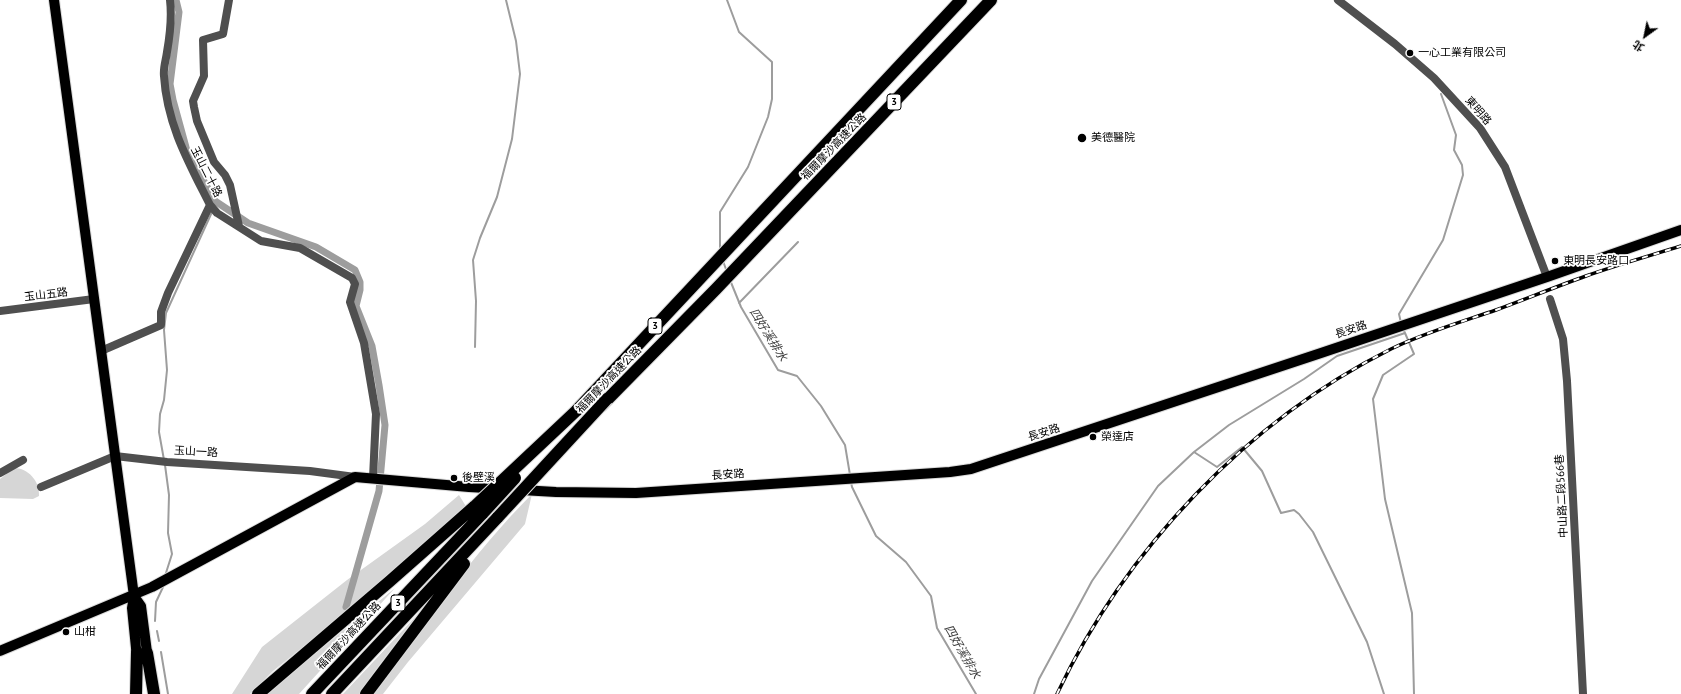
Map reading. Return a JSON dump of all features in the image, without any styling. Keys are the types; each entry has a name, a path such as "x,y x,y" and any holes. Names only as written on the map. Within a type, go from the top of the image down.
{"highway":[{"name":"福爾摩沙高速公路","path":"312,694 479,509 576,411 961,0"},
{"name":"福爾摩沙高速公路","path":"332,694 501,517 607,399 716,289 991,0"},
{"path":"366,694 462,566 501,517 533,486 607,399"},
{"path":"258,694 390,581 479,509"},
{"path":"136,694 142,653"},
{"path":"142,653 153,694"}],"main road":[{"path":"54,0 134,596 132,608 134,633"},
{"name":"長安路","path":"355,477 385,478 468,487 556,492 636,493 950,472 971,469 1547,277 1681,230"},
{"path":"0,651 72,620 134,596 355,477"},
{"path":"141,694 146,595 161,582"},
{"path":"134,596 141,606 145,628"},
{"path":"112,604 122,606 126,609 142,653"}],"street":[{"name":"玉山二十路","path":"170,0 171,12 169,39 164,75 168,104 181,149 212,207 261,241 300,248 352,278 355,284 350,302 364,343 376,414 373,478"},
{"path":"229,0 223,34 203,40 204,76 193,102 197,121 214,162 225,175 230,185 239,226"},
{"name":"東明路","path":"1338,0 1395,44 1434,78 1480,128 1506,167 1547,277"},
{"path":"101,351 161,325 161,312 168,293 212,207"},
{"name":"玉山五路","path":"0,312 94,299"},
{"name":"中山路二段566巷","path":"1550,299 1563,339 1567,381 1583,694"},
{"name":"玉山一路","path":"41,487 115,456 164,461 310,471 355,477"},
{"path":"0,473 23,460"}],"shaded area":[{"path":"14,468 24,470 32,476 39,490 39,496 33,499 0,498 0,479"},
{"path":"532,494 525,524 408,662 383,694 374,694 449,591 499,529"},
{"path":"459,495 467,508 384,582 273,671 250,694 232,694 262,647 347,580 425,524"},
{"path":"395,588 299,694 268,694 301,665"},
{"path":"418,614 359,694 343,694"}],"waterway":[{"path":"176,0 179,12 170,84 173,100 187,151 215,201 248,223 316,247 355,270 360,282 360,290 356,306 372,346 385,425 379,491 346,607"},
{"path":"475,347 476,301 473,260 480,238 497,197 512,139 520,74 516,41 506,0"},
{"name":"四好溪排水","path":"720,251 720,212 748,167 768,117 772,99 772,62 739,32 727,0"},
{"path":"1401,323 1399,314 1443,240 1463,175 1462,165 1454,150 1456,135 1441,94"},
{"path":"164,460 159,432 160,414 164,400 167,370 164,330 166,313 212,212"},
{"path":"739,303 798,242"},
{"name":"四好溪排水","path":"723,261 727,272"},
{"name":"四好溪排水","path":"730,280 741,307 778,370 797,376 821,406 845,445 850,475"},
{"path":"1034,694 1039,679 1092,581 1158,486 1194,452 1229,425 1304,379 1337,356 1405,333 1403,329"},
{"path":"1405,333 1414,354 1383,375 1373,399 1385,499 1412,613 1414,694"},
{"path":"1194,452 1217,467 1242,447 1262,471 1281,513 1294,510 1299,514 1313,532 1367,642 1384,694"},
{"path":"165,465 169,495 168,533 172,554 165,576"},
{"name":"四好溪排水","path":"851,482 876,536 906,562 931,596 937,628 976,694"},
{"path":"155,621 156,602 164,585"},
{"path":"157,631 159,641"},
{"path":"161,652 168,694"}],"railway":[{"path":"1057,694 1085,641 1118,589 1155,541 1196,494 1240,452 1288,413 1338,379 1404,343 1586,276 1681,246"}],"place":[{"name":"一心工業有限公司","path":"1410,53"},
{"name":"美德醫院","path":"1082,138"},
{"name":"東明長安路口","path":"1555,261"},
{"name":"榮達店","path":"1093,437"},
{"name":"後壁溪","path":"454,478"},
{"name":"山柑","path":"66,632"}]}
